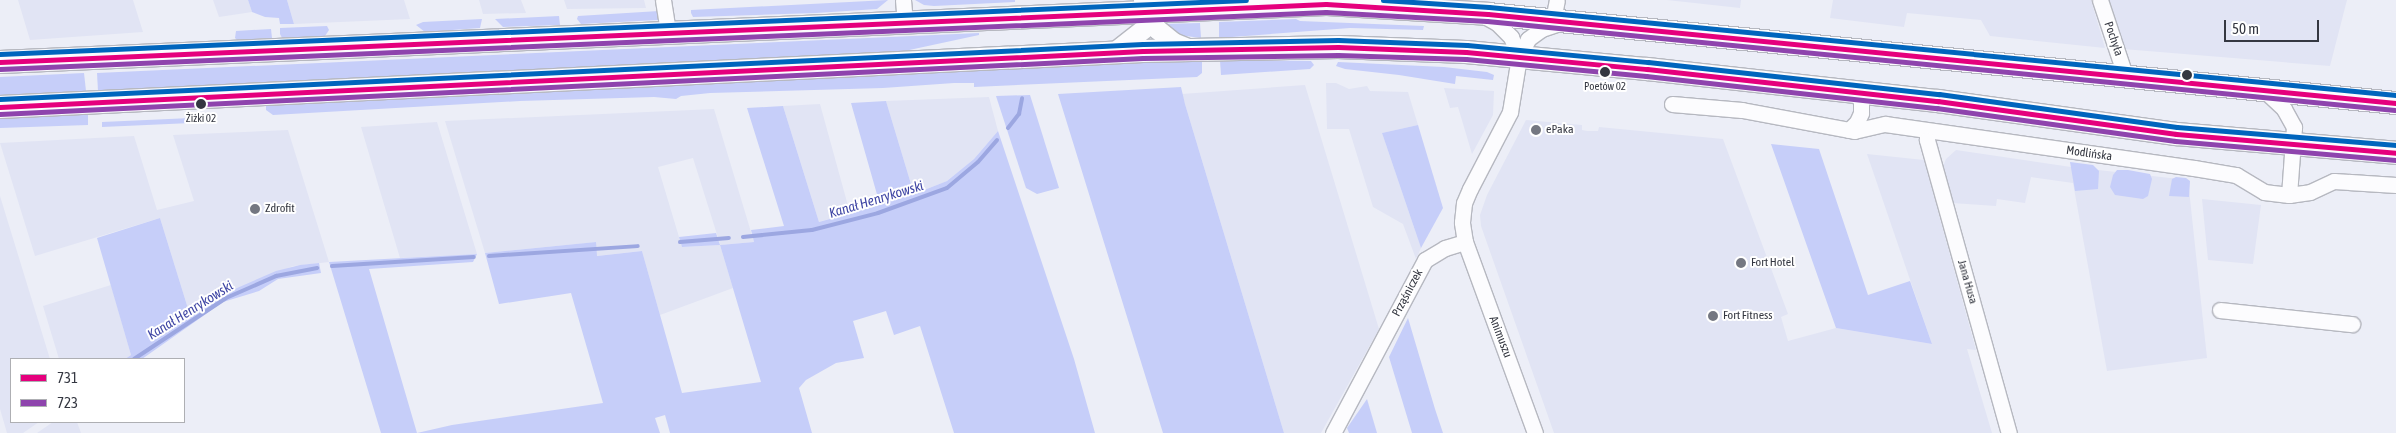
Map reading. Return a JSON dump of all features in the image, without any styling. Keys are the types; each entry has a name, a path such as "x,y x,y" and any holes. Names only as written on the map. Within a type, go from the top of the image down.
{"main road":[{"path":"0,62 905,23 1109,13 1157,7 1326,4 1482,9 1557,14 2126,78 2396,103"},
{"path":"0,106 1114,52 1338,47 1519,56 1858,96 1947,102 2176,134 2396,153"}],"street":[{"path":"663,0 668,32"},
{"path":"903,0 905,23"},
{"name":"Pochyła","path":"2100,0 2126,78"},
{"path":"1157,7 1165,36 1190,49"},
{"path":"1114,52 1157,7"},
{"path":"1482,9 1512,37 1519,56"},
{"path":"1465,242 1462,222 1464,203 1510,112 1519,56 1528,39 1542,29 1557,14"},
{"path":"2265,91 2284,109 2294,127 2289,195"},
{"path":"1858,96 1885,124"},
{"path":"1848,130 1857,122 1861,112 1858,96"},
{"name":"Modlińska","path":"1672,104 1742,110 1854,132 1885,124 2236,175 2264,192 2289,195 2310,192 2334,181 2396,185"},
{"name":"Jana Husa","path":"1926,131 2009,433"},
{"name":"Prząśniczek","path":"1333,433 1425,260 1445,248 1465,242"},
{"name":"Animuszu","path":"1465,242 1535,433"},
{"path":"2220,310 2352,324"}],"shaded area":[{"path":"18,0 133,0 143,32 30,40"},
{"path":"213,0 248,0 252,12 219,17"},
{"path":"248,0 287,0 294,24 280,24 279,18 265,17 252,12"},
{"path":"287,0 404,0 410,19 294,24"},
{"path":"479,0 521,0 526,13 483,14"},
{"path":"564,0 644,0 646,8 567,9"},
{"path":"888,0 877,9 693,17 691,13 691,10"},
{"path":"915,0 1015,0 1015,2 934,6 924,5"},
{"path":"1667,0 1741,0 1740,8"},
{"path":"1833,0 2091,0 2105,48 1990,36 1981,20 1907,13 1904,27 1830,18"},
{"path":"2107,0 2347,0 2330,66 2123,49"},
{"path":"659,11 658,20 581,24 577,19 578,16"},
{"path":"559,16 560,25 503,27 495,19"},
{"path":"482,19 480,28 425,32 416,25 423,22"},
{"path":"1296,19 1300,21 1424,26 1423,30 1350,28 1219,38 1219,22"},
{"path":"1200,23 1201,38 1178,35 1163,24"},
{"path":"327,26 329,30 325,36 282,38 280,34 280,28"},
{"path":"271,29 272,38 237,40 235,38 236,31"},
{"path":"979,33 979,35 900,52 98,91 97,73"},
{"path":"1202,60 1202,73 1197,77 974,87 974,83 954,83 883,88 710,93 681,96 676,99 654,97 520,101 273,115 266,110 266,105"},
{"path":"1220,60 1311,61 1314,65 1310,69 1221,75"},
{"path":"1338,62 1444,67 1487,72 1494,75 1493,80 1456,76 1455,84 1345,69 1336,66"},
{"path":"84,73 86,91 0,95 0,77"},
{"path":"1326,83 1336,83 1349,89 1367,86 1370,91 1408,92 1418,125 1382,133 1421,248 1416,259 1403,224 1373,207 1349,129 1327,129"},
{"path":"1305,85 1379,329 1321,433 1284,433 1182,94"},
{"path":"1181,87 1284,433 1163,433 1058,94"},
{"path":"1444,88 1494,91 1493,115 1472,154 1458,107 1450,108"},
{"path":"1030,95 1059,188 1037,194 1026,188 996,96"},
{"path":"989,97 998,131 974,159 947,181 914,194 886,101"},
{"path":"886,101 914,194 947,181 974,159 998,131 1074,359 1095,433 954,433 920,326 894,335 886,311 853,321 864,358 836,363 806,380 799,388 812,433 670,433 665,415 655,418 660,433 417,433 452,425 603,403 571,293 499,304 485,253 596,242 597,256 642,251 682,393 761,382 720,245 754,242 751,230 784,226 747,108 783,106 819,222 880,205 851,103"},
{"path":"820,104 850,213 819,222 783,106"},
{"path":"714,109 754,242 720,245 733,288 660,315 642,251 596,256 596,242 485,253 445,121","holes":["693,158 720,244 682,247 658,167"]},
{"path":"88,113 88,125 0,128 0,117"},
{"path":"191,118 191,123 102,127 102,122"},
{"path":"1526,120 1582,125 1582,130 1587,131 1598,131 1599,127 1723,139 1788,314 1781,317 1788,341 1836,328 1932,344 1867,154 1924,160 1976,350 1967,349 1992,433 1554,433 1481,226 1480,215 1487,195"},
{"path":"437,122 477,254 400,258 361,127"},
{"path":"1418,125 1443,208 1421,248 1382,133"},
{"path":"288,130 329,262 293,266 221,295 190,315 160,218 35,256 0,143 134,136 157,210 194,201 173,135"},
{"path":"1771,144 1819,149 1868,295 1910,281 1932,344 1836,328"},
{"path":"1956,150 2071,167 2188,180 2207,358 2107,371 2073,183 2031,177 2025,203 1997,199 1996,206 1952,203 1941,164 1944,164 1946,159"},
{"path":"2070,162 2093,165 2099,171 2098,189 2075,191"},
{"path":"2117,170 2150,174 2152,179 2148,196 2143,199 2115,195 2110,187 2113,175"},
{"path":"2176,177 2186,178 2190,181 2189,197 2169,196 2172,179"},
{"path":"0,196 50,358 10,358 10,423 38,423 23,433 7,433 0,409"},
{"path":"2202,199 2261,205 2253,264 2208,260"},
{"path":"160,218 190,315 221,295 276,271 300,265 319,263 321,273 278,279 259,291 223,302 143,358 126,358 131,355 97,238"},
{"path":"716,233 720,245 682,247 679,237"},
{"path":"477,254 473,262 369,269 417,433 381,433 329,262"},
{"path":"111,285 131,355 126,358 59,358 43,306"},
{"path":"1408,318 1443,433 1412,433 1389,357"},
{"path":"1367,399 1377,433 1349,433 1347,428"},
{"path":"52,423 77,423 81,433 37,433"}],"waterway":[{"name":"Kanał Henrykowski","path":"1008,128 1019,114 1022,98"},
{"name":"Kanał Henrykowski","path":"743,237 812,230 878,213 947,188 978,162 997,140"},
{"name":"Kanał Henrykowski","path":"680,242 729,238"},
{"name":"Kanał Henrykowski","path":"489,256 638,246"},
{"name":"Kanał Henrykowski","path":"332,266 474,257"},
{"name":"Kanał Henrykowski","path":"136,358 226,298 276,276 317,268"}],"transit line":[{"path":"0,54 1246,0"},
{"path":"1383,0 1489,7 2396,95"},
{"name":"731","path":"0,62 1326,4 1488,14 2396,103"},
{"name":"723","path":"0,69 1326,12 1487,21 2395,110"},
{"path":"0,99 1143,44 1338,40 1467,45 1648,62 1939,94 2177,127 2396,145"},
{"name":"731","path":"0,107 1143,51 1338,47 1466,52 1647,69 1938,101 2176,134 2396,153"},
{"name":"723","path":"0,114 1143,58 1338,55 1466,59 1646,76 1937,108 2175,141 2395,160"}],"place":[{"name":"Poetów 02","path":"1605,72"},
{"name":"Żiżki 02","path":"201,104"},
{"name":"ePaka","path":"1536,130"},
{"name":"Zdrofit","path":"255,209"},
{"name":"Fort Hotel","path":"1741,263"},
{"name":"Fort Fitness","path":"1713,316"}]}
